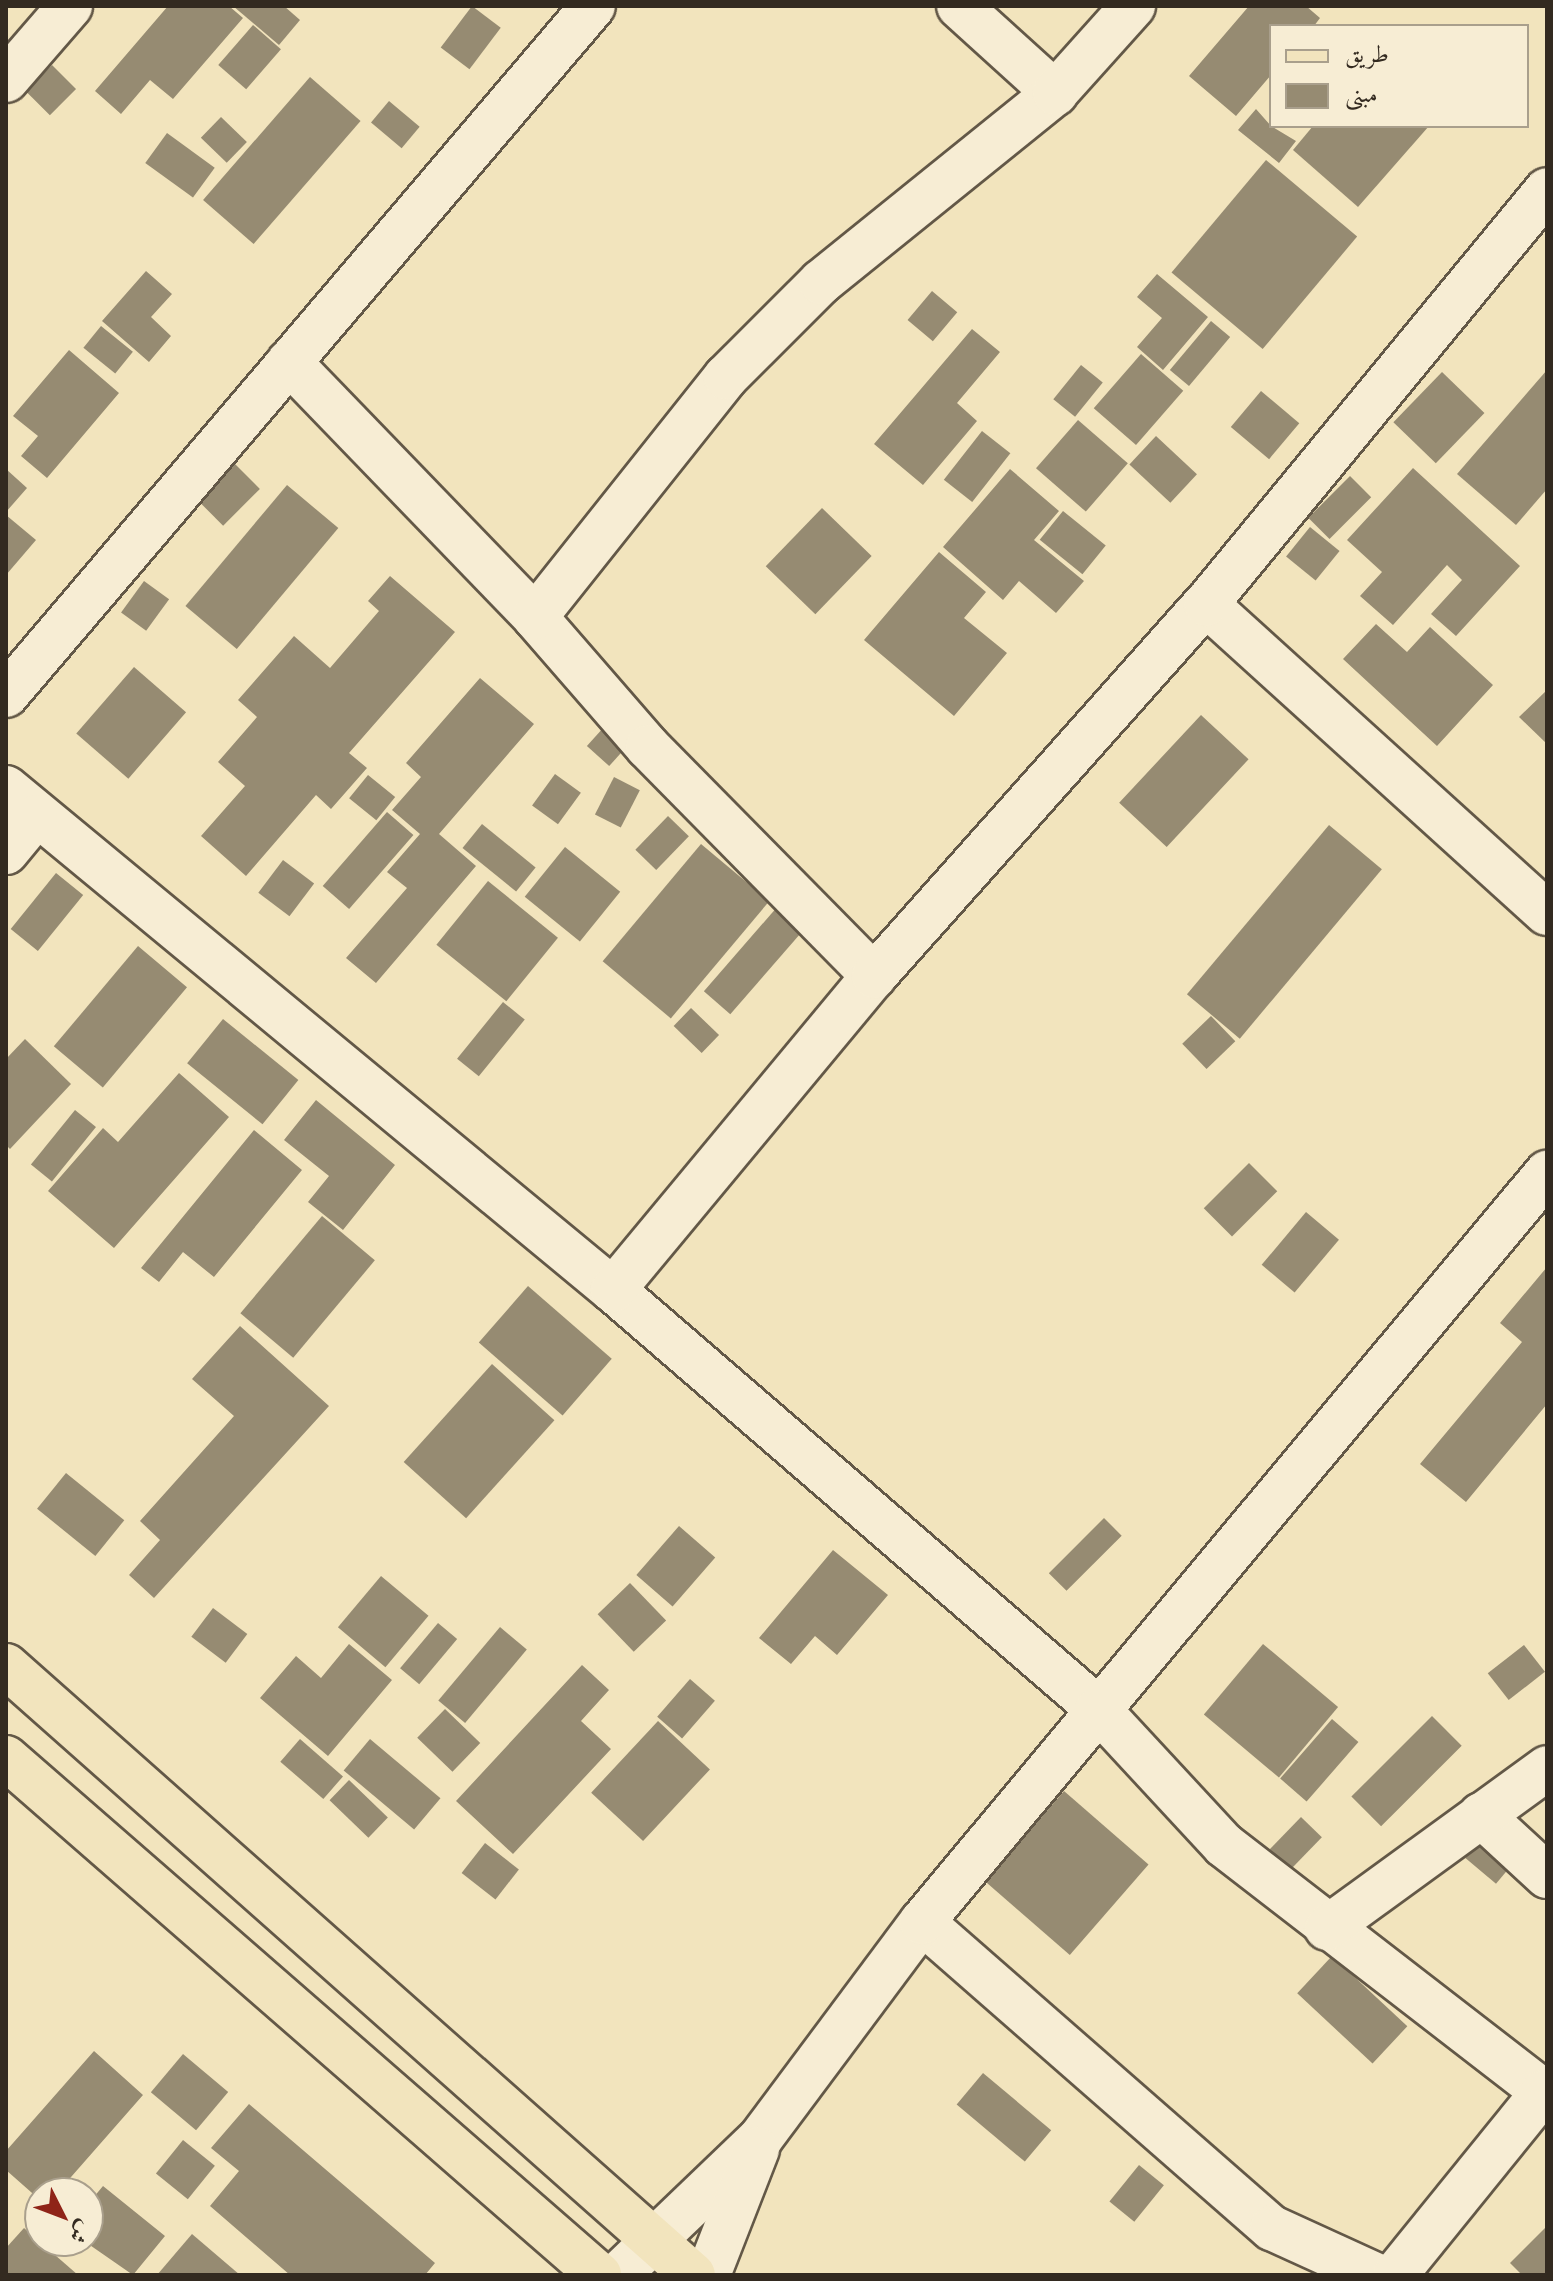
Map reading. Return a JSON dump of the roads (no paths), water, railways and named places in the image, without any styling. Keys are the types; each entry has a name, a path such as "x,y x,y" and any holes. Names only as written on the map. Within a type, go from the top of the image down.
{"main road":[{"path":"6,1666 693,2275"},
{"path":"6,1758 599,2275"}],"street":[{"path":"6,80 70,6"},
{"path":"6,695 593,6"},
{"path":"959,6 1055,93"},
{"path":"535,617 726,377 821,282 1055,93 1133,6"},
{"path":"613,1290 874,976 1206,604 1547,190"},
{"path":"289,362 535,617 648,747 874,976"},
{"path":"1206,604 1547,913"},
{"path":"6,852 21,802 613,1290 1098,1709 1224,1845 1327,1928 1545,2094 1395,2275"},
{"path":"618,2275 650,2240 760,2139 922,1922 1547,1173"},
{"path":"1327,1928 1547,1768"},
{"path":"1481,1815 1547,1876"},
{"path":"922,1922 1272,2228 1375,2275"},
{"path":"708,2275 760,2139"}]}
